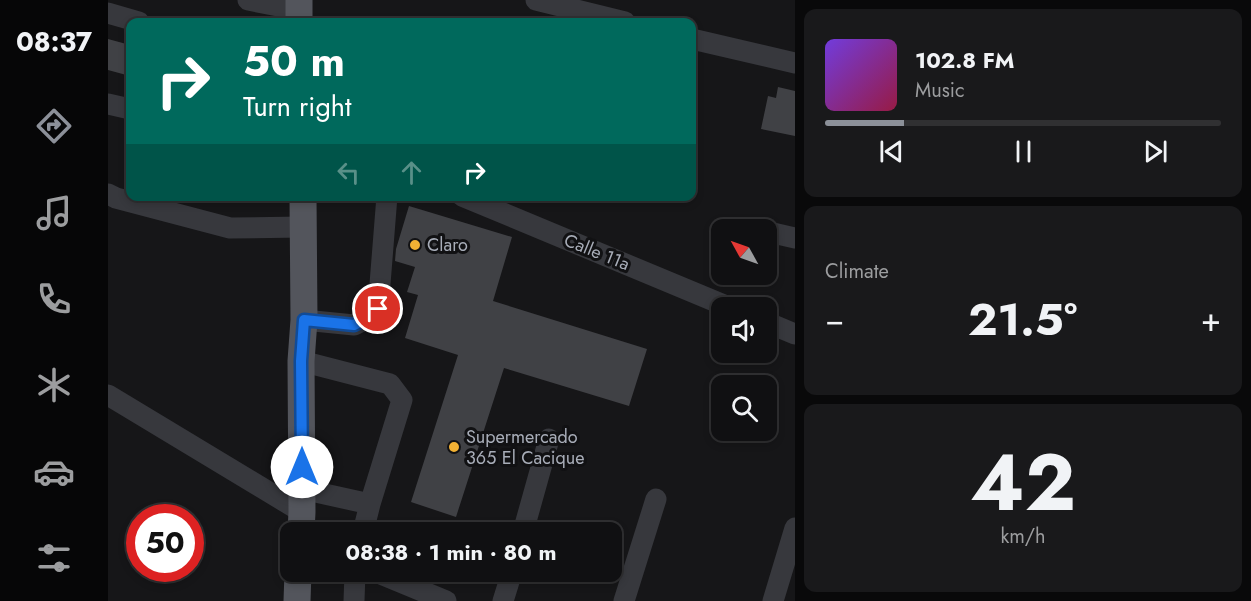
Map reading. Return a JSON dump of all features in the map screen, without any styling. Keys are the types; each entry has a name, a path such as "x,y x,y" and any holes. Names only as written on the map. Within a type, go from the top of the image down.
{"main road":[{"path":"302,511 303,201"},
{"path":"297,601 298,582"}],"street":[{"path":"248,0 299,11"},
{"path":"536,0 609,18"},
{"path":"108,14 126,19"},
{"path":"696,40 795,63"},
{"path":"108,104 126,108"},
{"path":"108,194 126,201"},
{"path":"127,201 230,228 303,227"},
{"path":"304,320 354,325 368,318 378,309 387,201"},
{"name":"Calle 11a","path":"474,201 711,300"},
{"path":"777,234 795,238"},
{"path":"777,327 795,334"},
{"path":"301,361 390,384 402,400 366,522"},
{"path":"108,395 302,511 370,504"},
{"path":"526,522 549,439"},
{"path":"624,601 656,499"},
{"path":"773,601 787,582 795,528"},
{"path":"354,601 355,582"},
{"path":"400,582 446,601"},
{"path":"503,601 509,582"}],"building":[{"path":"108,39 126,44 126,75 108,70"},
{"path":"778,87 795,91 795,136 761,129 768,96 776,98"},
{"path":"409,206 512,237 493,301 647,349 629,406 504,368 456,517 411,502 458,355 405,338 418,295 407,292 415,267 395,261 396,249"}],"place":[{"name":"Claro","path":"415,245"},
{"name":"Supermercado 365 El Cacique","path":"454,447"}],"route":[{"path":"302,467 301,361 304,320 354,325 368,318 378,309"}]}
